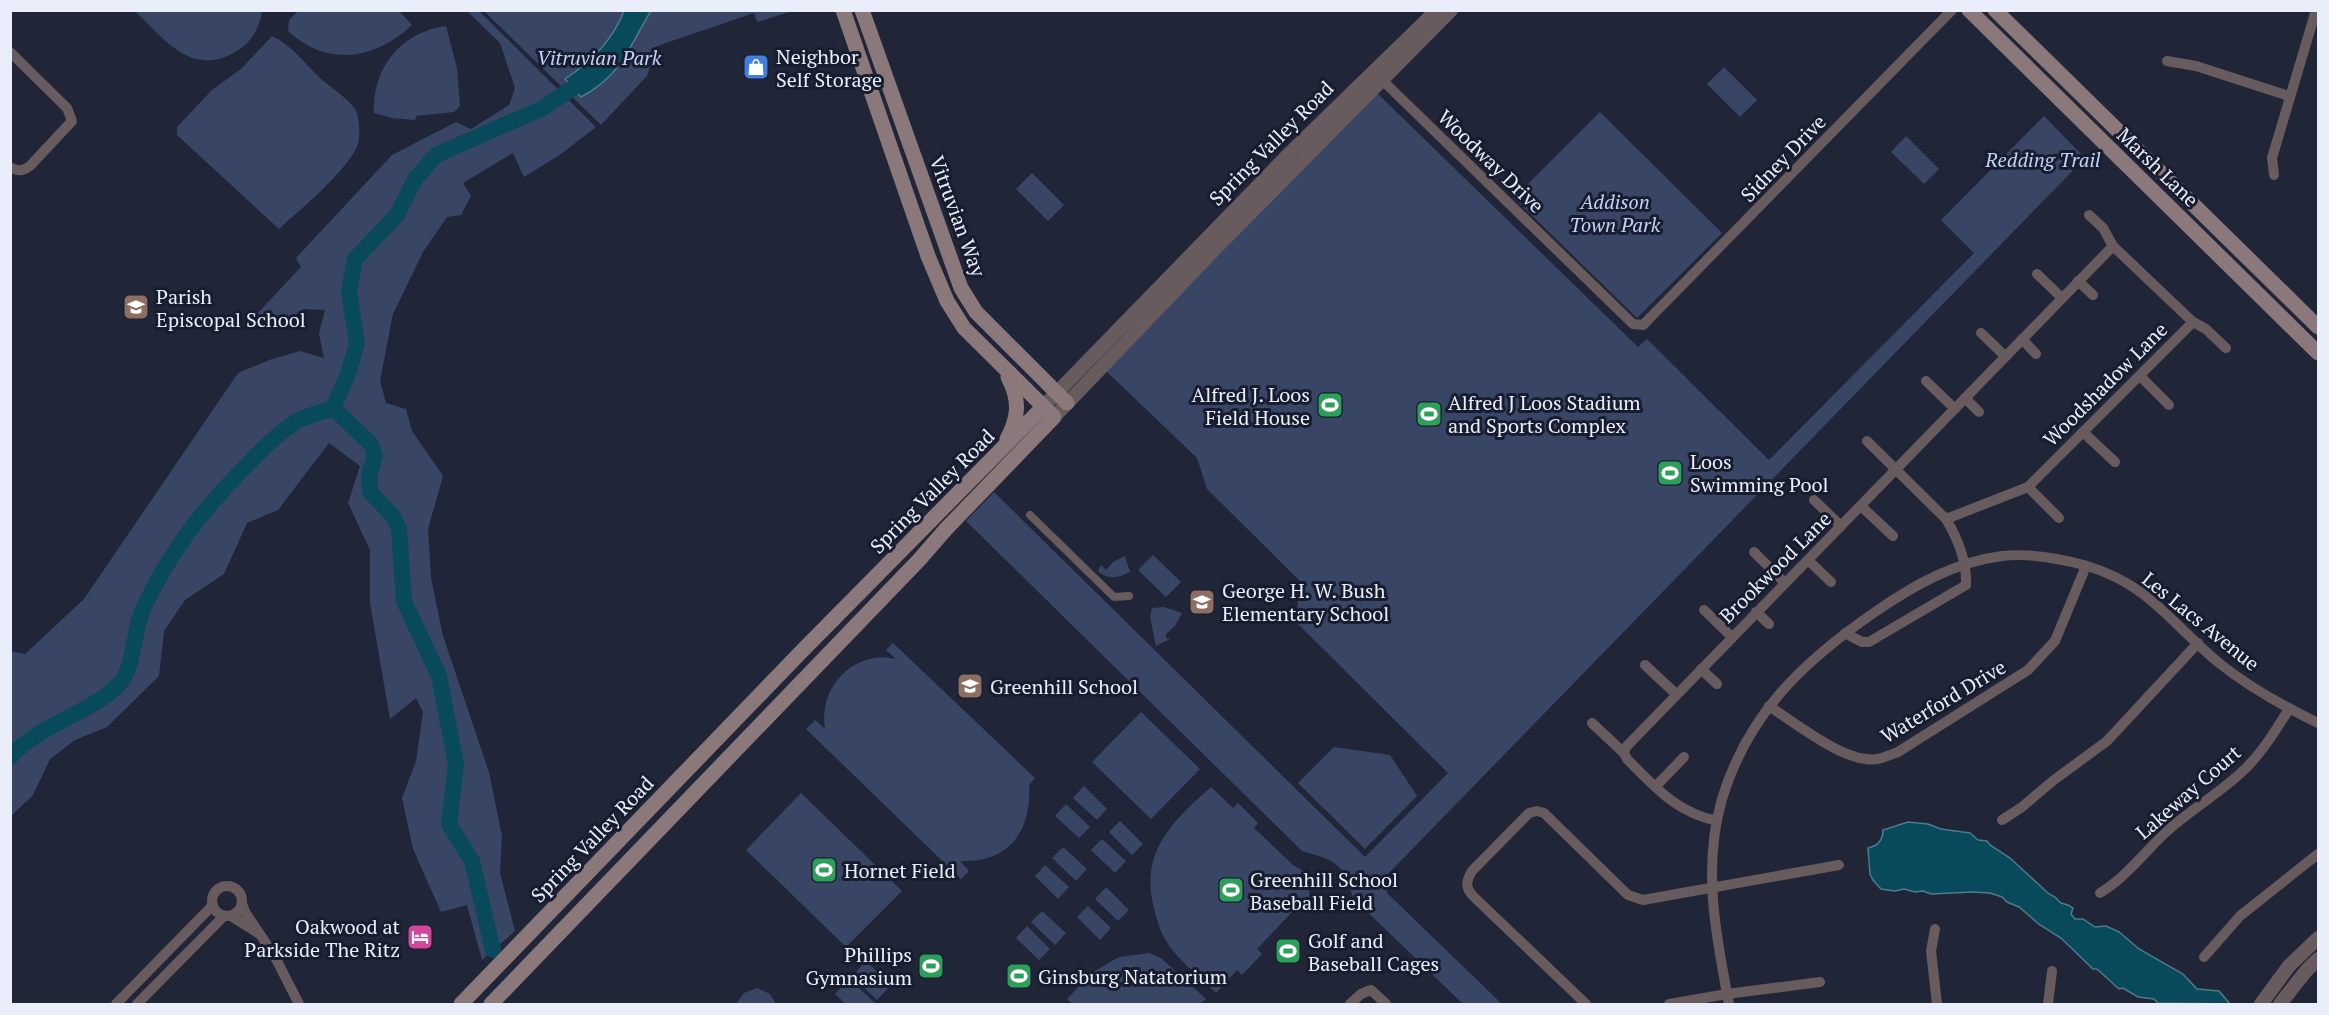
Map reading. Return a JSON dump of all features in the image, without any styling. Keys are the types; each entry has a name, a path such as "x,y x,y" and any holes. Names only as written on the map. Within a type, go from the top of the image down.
{"main road":[{"name":"Vitruvian Way","path":"843,10 928,256 947,301 964,328 1049,412"},
{"name":"Vitruvian Way","path":"862,10 961,288 976,312 1062,398"},
{"name":"Marsh Lane","path":"1969,10 2319,353"},
{"name":"Marsh Lane","path":"1995,10 2319,327"},
{"path":"892,152 910,146"},
{"path":"928,256 936,255 940,258 951,277 961,288"},
{"path":"1000,452 1016,420 1017,407 1016,395 1004,369"},
{"name":"Spring Valley Road","path":"461,1005 934,517 1000,452 1049,412"},
{"name":"Spring Valley Road","path":"490,1005 919,560 1049,412"},
{"path":"934,517 946,529"}],"street":[{"name":"Spring Valley Road","path":"1049,412 1378,76 1437,10"},
{"name":"Spring Valley Road","path":"1378,76 1451,10"},
{"name":"Sidney Drive","path":"1637,326 1643,325 1952,10"},
{"path":"2274,175 2272,158 2316,10"},
{"path":"10,52 67,108 72,121 30,166 16,171 10,167"},
{"path":"2167,61 2196,66 2289,96"},
{"name":"Woodway Drive","path":"1378,76 1637,326"},
{"name":"Woodshadow Lane","path":"1946,519 2028,487 2193,322 2113,246 2103,228 2089,215"},
{"name":"Brookwood Lane","path":"1624,753 1635,736 2113,246"},
{"path":"2037,274 2062,298"},
{"path":"2078,281 2093,295"},
{"path":"2193,322 2206,329 2226,348"},
{"path":"1981,333 2005,356"},
{"path":"2022,339 2036,354"},
{"path":"2140,376 2169,405"},
{"path":"1926,381 1955,409"},
{"path":"1965,398 1979,412"},
{"path":"2084,432 2115,462"},
{"path":"1845,633 1862,642 1875,640 1920,611 1963,589 1966,585 1959,545 1946,519 1867,441"},
{"path":"2028,487 2060,518"},
{"path":"1814,500 1841,526"},
{"path":"1861,506 1893,536"},
{"path":"1030,515 1114,597 1129,596"},
{"path":"1754,552 1785,583"},
{"name":"Les Lacs Avenue","path":"1728,999 1712,910 1713,852 1717,821 1728,782 1746,742 1769,706 1801,669 1845,633 1917,586 1964,564 2004,556 2040,556 2107,573 2144,593 2162,607 2198,644 2241,679 2289,709 2319,723"},
{"path":"1808,560 1830,582"},
{"name":"Waterford Drive","path":"1769,706 1849,755 1869,760 1898,752 2028,670 2055,640 2086,566"},
{"path":"1704,610 1732,637"},
{"path":"1756,612 1768,624"},
{"path":"2002,820 2107,741 2198,644"},
{"path":"1645,665 1676,694"},
{"path":"1701,669 1717,684"},
{"name":"Lakeway Court","path":"2100,893 2121,878 2190,811 2245,770 2263,750 2289,709"},
{"path":"1592,723 1678,807 1697,816 1717,821"},
{"path":"1656,786 1684,757"},
{"path":"1586,1005 1473,897 1467,887 1466,880 1472,871 1529,813 1537,811 1544,813 1628,895 1636,899 1643,900 1711,889 1839,865"},
{"path":"2204,957 2240,916 2319,854"},
{"path":"260,935 216,912 213,905 218,889 228,886 238,891 245,912 274,955 298,1005"},
{"path":"137,1005 227,916 239,911 242,903"},
{"path":"116,1005 213,905"},
{"path":"1935,929 1931,951 1937,1005"},
{"path":"2261,1005 2289,966 2319,938"},
{"path":"2280,1005 2306,971 2319,959"},
{"path":"2048,1005 2052,971"},
{"path":"1669,1005 1728,999 1820,982"},
{"path":"1350,1004 1360,994 1371,990 1386,1005"}],"green space":[{"path":"135,11 262,11 257,29 246,44 220,59 205,60 192,58 179,51"},
{"path":"298,11 399,11 412,25 398,37 367,52 351,55 335,54 303,43 288,31 289,20"},
{"path":"467,11 479,11 596,127 561,154 524,177 513,153 463,183 471,196 461,215 447,217 423,252 393,314 380,381 386,403 406,409 412,431 443,476 428,529 431,578 443,636 489,772 502,836 500,873 515,931 482,960 467,905 441,912 413,849 402,798 416,761 423,712 416,698 390,719 370,603 370,550 348,503 360,466 329,443 278,510 247,523 224,574 185,600 164,631 159,676 107,727 75,740 50,759 33,795 10,817 11,651 25,654 84,599 238,373 269,360 300,351 324,358 319,334 325,310 304,309 286,322 256,315 301,267 296,258 392,155 456,122 471,129 509,105 515,88 500,43"},
{"name":"Vitruvian Park","path":"484,11 793,11 757,22 754,13 657,46 647,76 601,125"},
{"path":"446,26 457,68 460,106 454,112 416,116 415,120 392,118 374,113 378,81 392,55 415,36"},
{"path":"272,36 292,50 352,105 357,113 359,129 359,140 350,159 321,191 279,229 177,135 177,127 212,90 241,69"},
{"path":"1724,67 1757,100 1740,117 1707,84"},
{"name":"Alfred J Loos Stadium and Sports Complex","path":"1376,92 1638,347 1647,339 1769,460 1974,253 1941,220 2044,116 2085,158 1387,875 1387,893 1502,1004 1463,1004 1353,898 1342,870 1323,857 1302,851 966,521 994,492 1365,857 1448,773 1296,622 1300,581 1207,489 1197,458 1104,369"},
{"name":"Addison Town Park","path":"1600,112 1722,233 1637,318 1514,198"},
{"path":"1906,136 1939,169 1924,184 1891,152"},
{"path":"1032,173 1064,205 1048,221 1016,189"},
{"path":"1153,555 1181,582 1166,597 1138,570"},
{"path":"1125,556 1130,572 1113,577 1105,576 1098,571 1101,565 1106,570 1113,562"},
{"path":"1164,607 1182,613 1175,626 1166,634 1166,638 1170,639 1156,646 1150,617 1152,608"},
{"path":"893,643 1035,778 1029,785 1026,817 1014,841 1004,850 992,856 960,861 969,871 961,879 806,729 815,720 825,729 824,714 827,699 842,674 866,660 881,657 896,659 886,650"},
{"path":"1141,712 1200,769 1151,819 1092,762"},
{"path":"1334,747 1390,755 1417,796 1365,849 1298,783"},
{"path":"1084,786 1107,809 1097,820 1073,798"},
{"name":"Greenhill School Baseball Field","path":"1211,787 1233,808 1238,803 1258,823 1254,828 1293,865 1305,872 1310,881 1309,897 1306,902 1292,912 1257,949 1262,954 1242,975 1237,970 1216,993 1182,961 1165,939 1155,913 1151,885 1156,852 1164,838 1173,824"},
{"name":"Hornet Field","path":"801,793 902,891 846,947 746,850"},
{"path":"1066,804 1090,827 1079,838 1055,816"},
{"path":"1120,821 1143,844 1132,855 1109,832"},
{"path":"1102,839 1126,861 1115,873 1091,850"},
{"path":"1063,847 1087,869 1076,881 1052,858"},
{"path":"1045,865 1069,887 1058,899 1035,876"},
{"path":"1106,887 1129,910 1118,921 1095,899"},
{"path":"1088,906 1111,928 1100,940 1077,917"},
{"path":"1042,911 1066,933 1055,945 1031,922"},
{"path":"1027,926 1050,949 1039,960 1016,938"},
{"path":"1149,953 1161,958 1206,999 1200,1004 1072,1004 1067,999 1093,972 1119,957"},
{"path":"866,961 891,985 877,1000 852,976"},
{"path":"849,979 875,1003 846,1004 835,994"},
{"path":"757,988 770,994 776,1004 736,1004 744,993"}],"shaded area":[{"path":"624,11 651,11 616,69 581,97 565,79 584,65 607,41"},
{"path":"1908,822 1970,833 1978,840 1987,841 2010,858 2049,894 2073,908 2071,914 2075,919 2083,919 2095,927 2106,926 2119,932 2139,949 2183,974 2197,989 2219,991 2230,1004 2158,1003 2154,999 2138,997 2123,988 2119,989 2097,969 2093,969 2061,938 2040,925 2019,907 1990,893 1931,894 1904,889 1895,891 1881,889 1870,874 1868,848 1879,842 1883,830"}],"waterway":[{"path":"10,757 36,735 95,703 120,683 129,667 143,609 175,551 200,517 244,468 284,430 303,418 333,408 348,374 357,343 349,292 355,259 397,215 415,179 436,155 541,109 588,75"},
{"path":"333,408 371,444 375,456 369,475 370,492 393,516 399,529 404,601 439,676 456,764 449,824 472,861 493,950"}],"place":[{"name":"Neighbor Self Storage","path":"756,67"},
{"name":"Parish Episcopal School","path":"136,307"},
{"name":"Alfred J. Loos Field House","path":"1330,405"},
{"name":"Alfred J Loos Stadium and Sports Complex","path":"1429,414"},
{"name":"Loos Swimming Pool","path":"1670,473"},
{"name":"George H. W. Bush Elementary School","path":"1202,602"},
{"name":"Greenhill School","path":"970,686"},
{"name":"Hornet Field","path":"824,870"},
{"name":"Greenhill School Baseball Field","path":"1231,890"},
{"name":"Oakwood at Parkside The Ritz","path":"420,937"},
{"name":"Golf and Baseball Cages","path":"1288,951"},
{"name":"Phillips Gymnasium","path":"931,966"},
{"name":"Ginsburg Natatorium","path":"1019,976"}],"park label":[{"name":"Redding Trail","path":"2043,159"}]}
